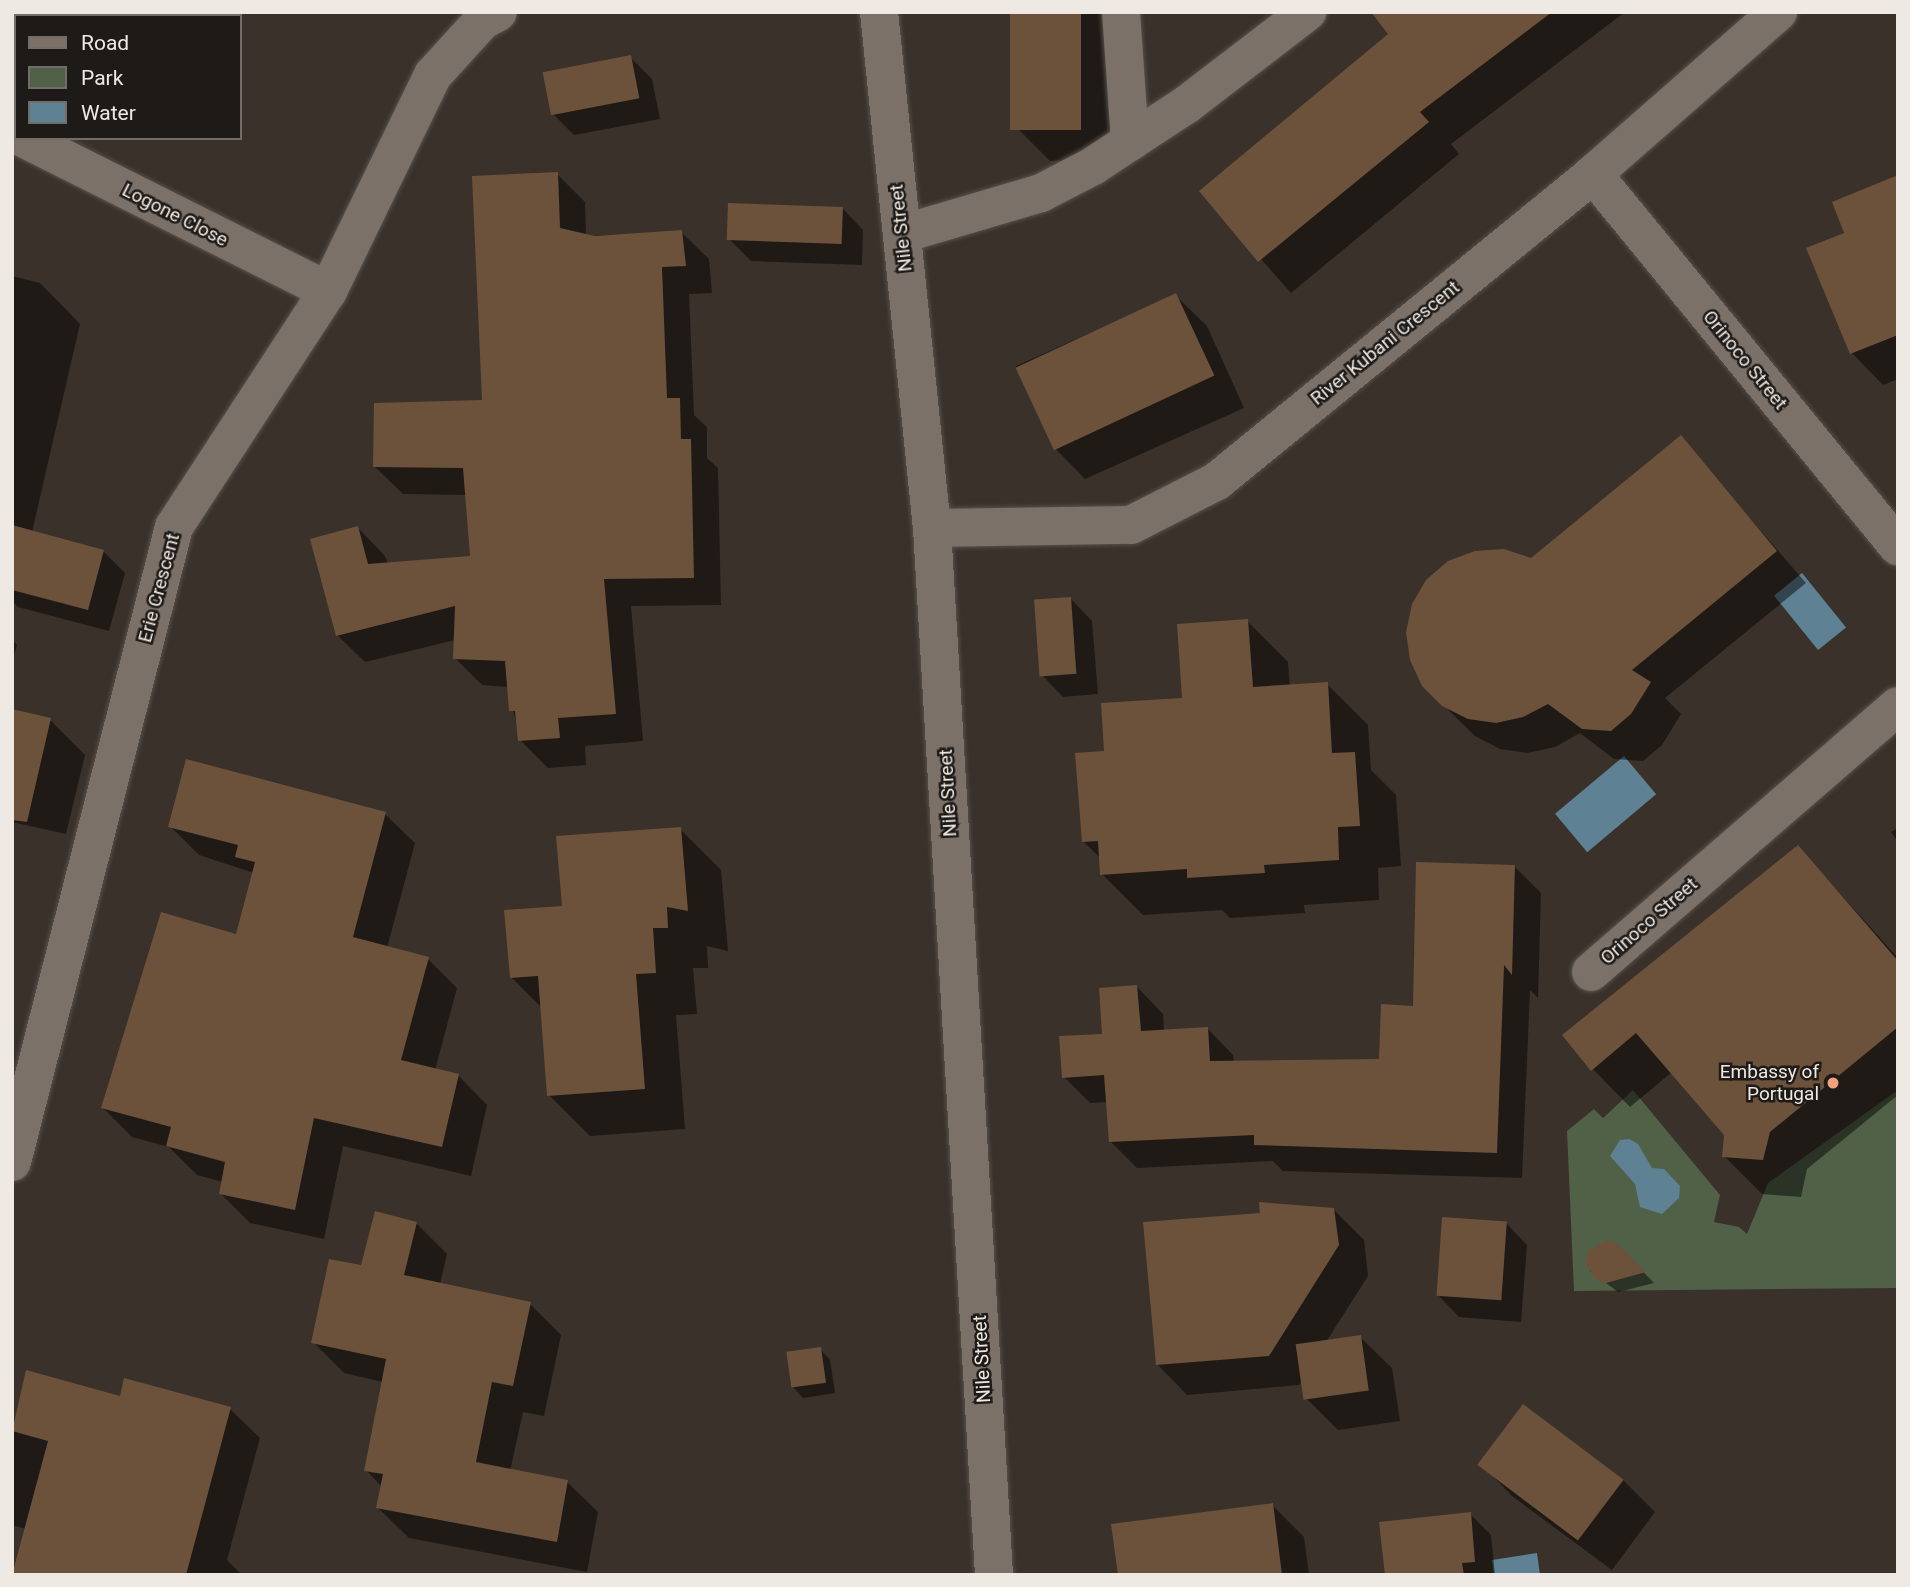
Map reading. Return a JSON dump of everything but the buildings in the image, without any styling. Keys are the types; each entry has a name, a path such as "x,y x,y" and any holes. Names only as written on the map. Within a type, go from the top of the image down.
{"street":[{"name":"Erie Crescent","path":"12,1162 174,527 328,291 433,75 482,21 498,12"},
{"name":"Nile Street","path":"879,12 932,528 994,1575"},
{"path":"1121,12 1130,142"},
{"path":"902,234 1041,193 1130,142 1186,105 1307,12"},
{"name":"River Kubani Crescent","path":"932,528 1131,525 1164,512 1217,481 1592,174 1778,12"},
{"name":"Logone Close","path":"27,140 328,291"},
{"name":"Orinoco Street","path":"1592,174 1898,546"},
{"name":"Orinoco Street","path":"1591,972 1898,706"}],"green space":[{"path":"1633,1090 1720,1195 1714,1222 1739,1227 1747,1234 1768,1183 1898,1090 1898,1288 1574,1291 1567,1131 1594,1109 1603,1118"}],"water":[{"path":"1802,573 1846,627 1818,650 1774,596"},
{"path":"1624,756 1656,794 1587,852 1555,814"},
{"path":"1629,1139 1638,1144 1652,1168 1664,1169 1680,1186 1679,1198 1662,1214 1640,1207 1635,1184 1610,1156 1620,1140"},
{"path":"1537,1553 1540,1575 1494,1575 1492,1560"}],"place":[{"name":"Embassy of Portugal","path":"1833,1083"}]}
